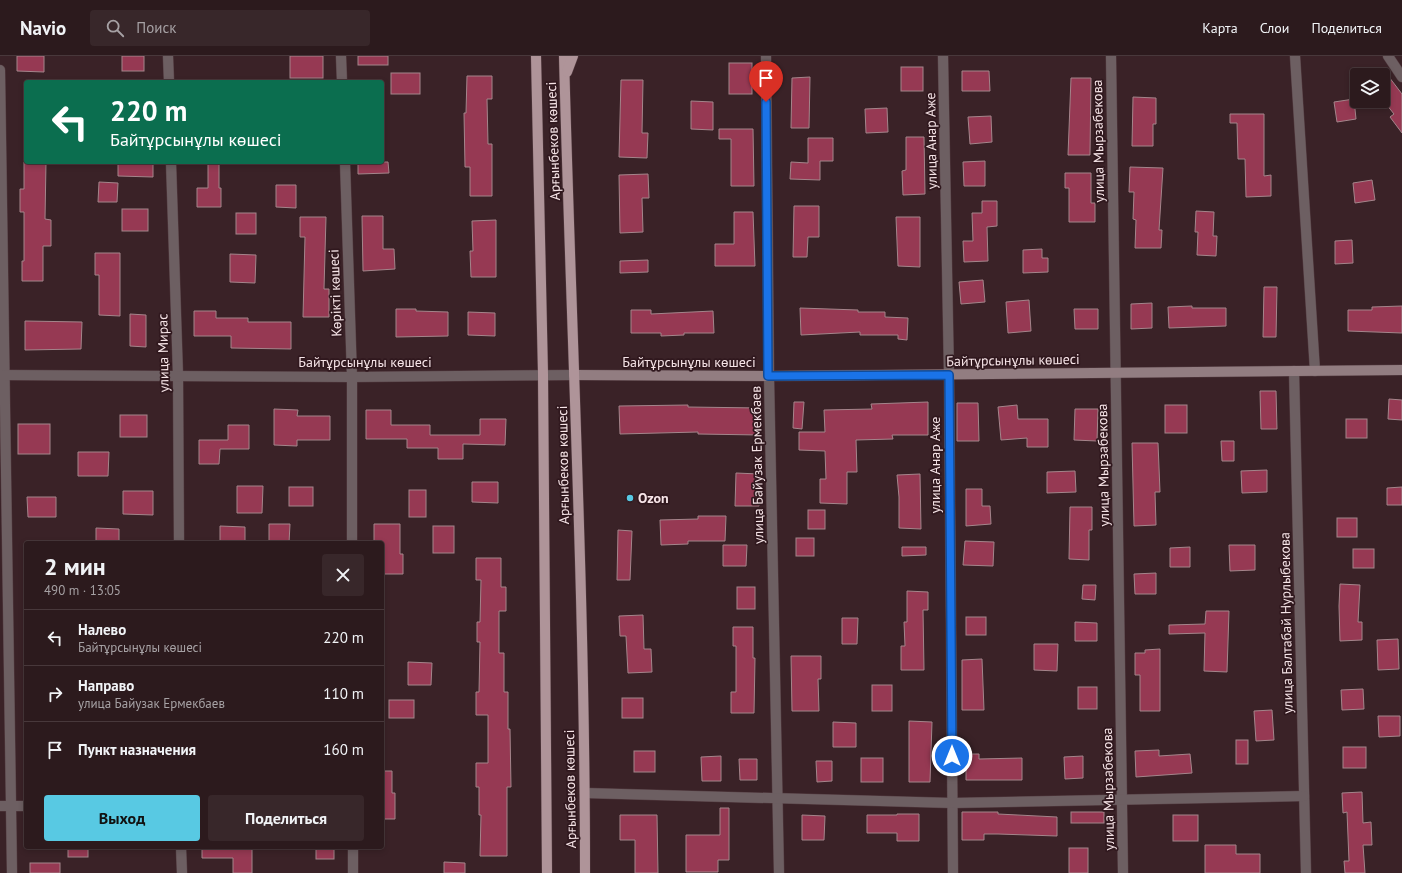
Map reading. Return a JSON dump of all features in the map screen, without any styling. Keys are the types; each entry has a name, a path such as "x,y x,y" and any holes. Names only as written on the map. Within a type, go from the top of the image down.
{"main road":[{"path":"532,56 536,75"},
{"name":"Арғынбеков көшесі","path":"536,56 543,374 547,873"},
{"name":"Арғынбеков көшесі","path":"564,56 585,793 585,873"},
{"path":"565,78 573,56"},
{"name":"Байтұрсынұлы көшесі","path":"574,375 949,375 1402,370"}],"street":[{"path":"168,56 168,80"},
{"path":"341,56 342,80"},
{"name":"улица Байузак Ермекбаев","path":"766,56 768,376 779,873"},
{"name":"улица Анар Аже","path":"943,56 949,375 953,873"},
{"name":"улица Мырзабекова","path":"1111,56 1123,873"},
{"path":"1295,56 1315,371"},
{"path":"1388,56 1402,76"},
{"path":"0,70 5,806 12,873"},
{"name":"улица Мирас","path":"171,164 178,375 179,541"},
{"name":"Көрікті көшесі","path":"345,164 352,377 352,541"},
{"name":"улица Балтабай Нурлыбекова","path":"1294,371 1306,873"},
{"name":"Байтұрсынұлы көшесі","path":"2,375 352,377 543,374 574,375"},
{"path":"585,793 952,803 1304,796"},
{"path":"5,806 24,806"},
{"path":"181,849 182,873"},
{"path":"353,849 353,873"}],"building":[{"path":"17,56 44,56 44,72 17,71"},
{"path":"122,56 144,56 144,71 122,71"},
{"path":"290,56 323,56 323,78 290,78"},
{"path":"358,56 388,56 388,65 358,65"},
{"path":"729,63 752,63 752,94 729,94"},
{"path":"901,67 923,67 923,91 901,91"},
{"path":"962,71 989,71 990,91 962,91"},
{"path":"391,73 420,73 420,94 391,94"},
{"path":"467,76 492,76 492,99 487,99 488,144 492,144 492,196 470,196 470,167 465,167 464,113 466,113"},
{"path":"810,77 809,128 791,128 792,78"},
{"path":"1071,78 1091,78 1090,155 1068,155"},
{"path":"1390,78 1402,94 1402,133 1390,117 1394,114 1389,108"},
{"path":"621,80 643,80 642,133 648,133 647,158 619,157"},
{"path":"1133,97 1156,98 1156,124 1153,124 1153,146 1132,146"},
{"path":"1350,100 1350,108 1355,108 1356,119 1337,122 1334,102"},
{"path":"691,101 713,102 713,130 691,129"},
{"path":"887,108 888,132 866,133 865,109"},
{"path":"1230,114 1264,114 1264,176 1271,175 1271,196 1246,197 1245,159 1238,159 1237,123 1230,123"},
{"path":"991,116 992,142 970,144 968,117"},
{"path":"719,129 753,129 754,186 731,186 731,139 719,139"},
{"path":"906,137 924,137 925,194 903,195 902,171 906,170"},
{"path":"808,138 833,138 833,161 820,161 820,180 790,179 791,162 808,163"},
{"path":"985,161 985,186 964,186 963,162"},
{"path":"384,162 388,162 389,173 358,174 358,164 384,164"},
{"path":"24,164 46,164 45,219 51,220 51,246 43,246 43,281 22,281 22,261 24,261 24,212 20,212 20,189 24,189"},
{"path":"118,164 153,164 153,177 118,176"},
{"path":"208,164 219,164 221,207 197,207 197,188 208,188"},
{"path":"1130,167 1163,168 1159,230 1162,230 1161,248 1135,248 1136,220 1133,219 1134,192 1129,192"},
{"path":"1065,173 1091,173 1091,203 1095,203 1095,222 1069,222 1069,188 1065,188"},
{"path":"648,174 649,198 642,198 643,232 620,233 619,175"},
{"path":"1372,180 1375,200 1355,203 1353,183"},
{"path":"99,182 118,183 117,202 98,202"},
{"path":"276,185 296,185 296,208 276,207"},
{"path":"982,201 997,201 997,226 987,227 988,261 964,262 963,241 973,241 972,213 982,213"},
{"path":"794,206 819,206 819,237 808,237 807,257 793,257"},
{"path":"122,209 148,209 148,231 122,231"},
{"path":"1196,211 1214,212 1213,236 1217,236 1216,256 1197,255 1198,232 1195,232"},
{"path":"734,212 753,212 755,266 715,266 715,244 734,244"},
{"path":"236,213 256,213 256,234 236,234"},
{"path":"362,216 383,216 383,249 394,249 395,269 363,271"},
{"path":"300,217 326,217 324,289 329,289 329,317 303,317 305,237 300,237"},
{"path":"896,217 920,217 920,267 898,266"},
{"path":"496,220 496,277 471,277 470,251 473,251 472,221"},
{"path":"1352,240 1353,263 1335,264 1335,241"},
{"path":"1042,249 1042,258 1048,258 1048,272 1023,273 1023,250"},
{"path":"95,253 120,253 120,316 99,315 99,275 95,275"},
{"path":"230,254 256,255 255,283 230,282"},
{"path":"648,260 648,272 620,273 620,261"},
{"path":"983,280 985,302 961,304 959,282"},
{"path":"1264,287 1277,287 1276,337 1263,337"},
{"path":"1029,300 1031,331 1008,333 1006,302"},
{"path":"1152,303 1152,328 1131,329 1131,304"},
{"path":"1192,306 1192,308 1226,308 1226,326 1169,328 1168,307"},
{"path":"1402,306 1402,333 1348,331 1348,310 1372,310 1372,307"},
{"path":"800,308 858,310 858,312 885,312 885,317 908,318 907,340 898,339 898,335 860,335 860,332 801,335"},
{"path":"396,309 448,312 448,336 396,337"},
{"path":"1074,309 1098,309 1098,329 1075,329"},
{"path":"631,310 651,310 651,314 713,311 714,333 684,333 684,335 661,336 661,333 631,333"},
{"path":"194,311 216,311 216,318 248,318 248,322 291,322 291,349 231,348 231,336 194,336"},
{"path":"468,312 495,313 495,336 468,335"},
{"path":"130,314 146,315 146,347 130,346"},
{"path":"25,321 82,322 81,349 25,350"},
{"path":"1260,391 1276,391 1277,429 1261,429"},
{"path":"1389,399 1402,400 1402,420 1388,419"},
{"path":"794,402 804,402 802,429 793,428"},
{"path":"928,402 928,435 892,435 893,439 856,440 857,472 847,472 847,504 820,503 820,479 826,479 825,451 799,450 799,432 825,432 824,410 872,409 871,404"},
{"path":"957,403 978,403 979,441 957,441"},
{"path":"688,405 688,407 760,408 759,435 698,434 698,432 620,434 619,406"},
{"path":"1017,405 1018,419 1048,419 1048,447 1027,447 1027,438 1001,440 998,407"},
{"path":"1165,405 1187,405 1187,433 1165,433"},
{"path":"274,409 298,410 297,416 330,416 330,440 297,440 297,446 274,445"},
{"path":"1075,409 1098,409 1097,441 1074,440"},
{"path":"366,410 391,410 391,425 430,425 430,435 480,435 480,419 506,419 505,445 463,444 463,459 438,459 438,448 407,448 407,439 366,439"},
{"path":"120,415 147,415 147,437 120,437"},
{"path":"1346,419 1367,419 1367,438 1346,438"},
{"path":"18,424 50,424 50,454 18,454"},
{"path":"228,425 249,425 249,449 220,449 219,464 199,464 199,440 228,440"},
{"path":"1221,441 1234,441 1234,461 1222,461"},
{"path":"1132,443 1158,443 1160,492 1155,492 1156,525 1134,526"},
{"path":"78,452 109,452 108,476 78,476"},
{"path":"1267,470 1267,492 1242,493 1241,471"},
{"path":"1075,471 1076,492 1047,493 1047,472"},
{"path":"736,473 759,474 759,506 735,506"},
{"path":"920,474 921,529 899,528 897,475"},
{"path":"472,482 498,482 498,503 472,502"},
{"path":"237,486 263,486 262,513 237,513"},
{"path":"289,487 313,487 313,506 289,506"},
{"path":"1402,487 1402,505 1387,505 1387,488"},
{"path":"966,489 982,489 982,506 990,506 991,524 966,526"},
{"path":"409,490 426,490 426,517 409,517"},
{"path":"123,491 153,491 153,515 123,514"},
{"path":"27,497 56,497 56,517 28,517"},
{"path":"1070,507 1092,507 1092,530 1089,530 1089,560 1069,559"},
{"path":"808,510 825,510 825,529 808,529"},
{"path":"698,516 726,516 725,541 688,541 688,544 661,545 660,520 698,519"},
{"path":"1337,518 1357,518 1357,537 1337,537"},
{"path":"269,524 290,524 289,541 269,541"},
{"path":"374,524 400,524 400,554 403,554 403,574 384,574 384,541 374,541"},
{"path":"220,526 245,527 245,541 220,541"},
{"path":"433,526 454,526 454,553 433,553"},
{"path":"96,528 119,529 119,541 96,541"},
{"path":"618,530 632,531 630,580 617,580"},
{"path":"796,538 814,538 814,556 796,556"},
{"path":"965,541 994,542 993,566 963,565"},
{"path":"723,545 747,545 746,566 723,566"},
{"path":"1229,545 1255,545 1255,570 1230,571"},
{"path":"902,547 926,547 926,555 902,556"},
{"path":"1190,547 1190,567 1170,567 1170,548"},
{"path":"1353,549 1374,549 1374,568 1353,568"},
{"path":"476,558 501,558 501,587 506,587 506,611 499,611 499,653 504,653 504,692 508,692 508,729 510,729 511,787 507,787 507,856 480,856 481,815 479,815 479,787 476,787 476,763 488,763 488,715 476,715 476,692 479,692 480,642 477,642 477,622 480,622 481,580 476,580"},
{"path":"1156,573 1156,594 1135,594 1134,574"},
{"path":"1340,584 1360,585 1358,622 1362,622 1362,640 1340,641"},
{"path":"1083,585 1096,585 1095,600 1082,599"},
{"path":"737,587 755,587 755,609 737,609"},
{"path":"907,591 928,592 928,610 923,610 924,670 901,670 901,646 905,646 904,622 907,622"},
{"path":"1206,611 1229,611 1227,672 1204,671 1205,633 1169,634 1169,625 1205,624"},
{"path":"643,615 644,649 651,649 652,672 628,673 626,636 620,636 619,616"},
{"path":"966,617 986,617 986,635 966,635"},
{"path":"842,618 858,618 857,644 842,644"},
{"path":"1075,622 1097,623 1097,641 1075,641"},
{"path":"733,627 753,627 753,658 755,658 754,713 731,713 731,692 736,692 736,646 733,646"},
{"path":"1398,639 1399,669 1378,670 1377,640"},
{"path":"1034,644 1058,644 1057,671 1034,670"},
{"path":"1160,649 1160,711 1140,711 1140,675 1135,675 1135,653 1145,653 1145,650"},
{"path":"791,656 821,656 821,679 818,679 819,711 792,711"},
{"path":"982,659 984,710 962,710 962,660"},
{"path":"408,662 432,663 431,685 408,685"},
{"path":"872,685 892,685 892,711 872,711"},
{"path":"1078,687 1097,687 1097,709 1078,709"},
{"path":"1363,689 1364,709 1342,710 1341,690"},
{"path":"622,698 643,698 643,718 622,718"},
{"path":"389,700 414,700 414,718 389,718"},
{"path":"1272,710 1274,740 1256,741 1254,711"},
{"path":"1378,716 1400,716 1400,736 1379,737"},
{"path":"909,721 932,722 930,782 909,782"},
{"path":"833,722 856,723 856,747 833,747"},
{"path":"1236,740 1248,740 1248,764 1236,764"},
{"path":"1343,747 1366,747 1366,768 1343,768"},
{"path":"1159,750 1159,756 1190,754 1192,773 1136,777 1135,751"},
{"path":"634,751 655,751 655,772 634,772"},
{"path":"966,754 979,754 979,759 1022,758 1022,780 966,780"},
{"path":"721,756 721,781 702,781 701,757"},
{"path":"1083,756 1083,778 1065,779 1064,757"},
{"path":"861,758 883,758 883,782 861,782"},
{"path":"739,759 757,759 757,780 740,780"},
{"path":"816,761 832,761 832,781 817,782"},
{"path":"384,771 392,771 392,793 395,793 395,819 384,819"},
{"path":"1362,792 1363,823 1371,822 1372,845 1363,845 1365,873 1345,873 1344,861 1349,861 1347,812 1343,813 1342,793"},
{"path":"720,808 729,808 729,860 718,860 718,872 686,872 686,835 720,835"},
{"path":"962,812 998,812 998,814 1057,817 1057,836 984,834 984,840 962,840"},
{"path":"1071,812 1104,812 1104,823 1071,823"},
{"path":"919,814 919,841 897,841 897,833 867,833 867,815"},
{"path":"620,815 657,815 658,873 635,873 635,840 620,840"},
{"path":"802,815 825,816 824,840 802,840"},
{"path":"1173,815 1198,815 1198,841 1173,841"},
{"path":"1205,845 1236,845 1236,854 1260,854 1260,873 1205,873"},
{"path":"1069,848 1088,848 1088,873 1069,873"},
{"path":"68,849 88,849 88,857 68,857"},
{"path":"202,849 252,849 252,873 233,873 233,858 202,858"},
{"path":"316,849 334,849 334,859 316,859"},
{"path":"444,862 465,863 465,873 444,873"},
{"path":"30,863 60,863 60,873 30,873"}],"place":[{"name":"Ozon","path":"630,498"}],"route":[{"path":"766,102 768,376 949,375 952,756"}]}
